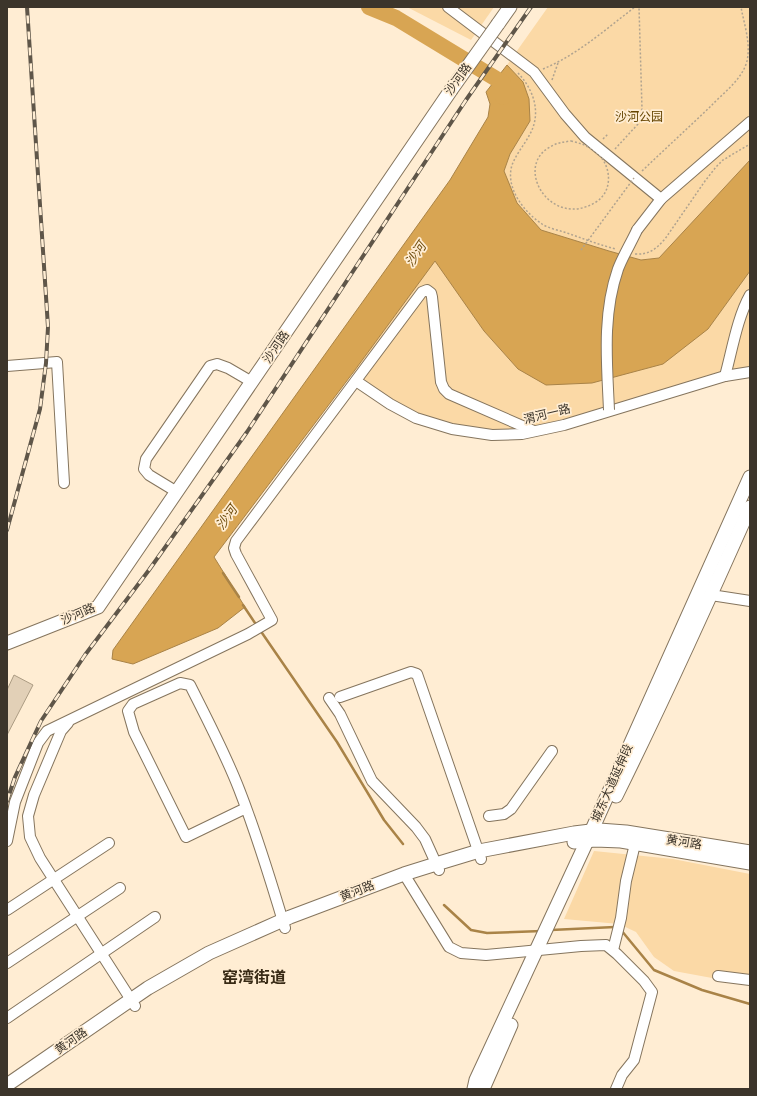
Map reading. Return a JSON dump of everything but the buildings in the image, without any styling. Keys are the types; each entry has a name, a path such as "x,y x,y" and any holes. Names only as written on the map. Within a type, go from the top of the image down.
{"main road":[{"name":"沙河路","path":"7,643 98,607 451,90 510,7"},
{"name":"城东大道延伸段","path":"483,1089 750,477"},
{"name":"城东大道延伸段","path":"474,1089 479,1073 593,836 652,724 750,507"},
{"name":"黄河路","path":"7,1085 133,1003 210,961 284,924 406,877 480,855 561,844 593,836 626,832 750,852"},
{"name":"黄河路","path":"593,836 750,863"},
{"name":"黄河路","path":"15,1089 133,1003"}],"street":[{"path":"449,7 534,72 550,91 565,114 585,137 634,178 662,199"},
{"path":"609,410 606,352 609,304 618,269 637,230 662,199 750,122"},
{"path":"7,841 15,802 38,743 47,731 272,620 236,554 234,548 236,541 422,292 427,290 431,293 432,297 441,382 444,389 449,394 534,431"},
{"path":"724,376 746,302 750,295"},
{"path":"7,366 57,362 64,483"},
{"path":"177,492 149,475 144,469 146,459 210,366 217,364 228,368 252,382"},
{"name":"渭河一路","path":"356,381 390,404 416,418 452,429 492,435 522,434 564,425 724,376 750,372"},
{"path":"711,595 750,601"},
{"path":"340,697 411,672 417,674 480,855"},
{"path":"246,808 186,837 134,732 128,711 133,704 180,683 190,685 217,739 246,808 262,852 284,924"},
{"path":"329,698 346,725 372,781 416,827 425,839 438,867"},
{"path":"72,720 61,731 34,795 28,816 30,837 40,858 133,1003"},
{"path":"489,816 504,814 511,809 552,751"},
{"path":"7,910 109,843"},
{"path":"613,950 635,844"},
{"path":"406,877 449,947 460,953 486,955 606,945 644,981 652,992 634,1060 622,1075 616,1089"},
{"path":"7,963 120,888"},
{"path":"7,1018 155,917"},
{"path":"718,976 750,980"}],"path":[{"path":"534,72 558,63 635,7"},
{"path":"609,157 641,119 639,7"},
{"path":"581,250 634,178 734,83 742,72 746,63 748,51 741,7"},
{"path":"550,91 552,76 558,63"},
{"path":"516,71 526,81 536,106 536,114 532,132 513,164 511,180 516,196 523,207 543,225 621,251"},
{"path":"571,141 584,144 595,150 602,159 609,179 608,187 600,200 589,206 572,209 555,204 546,198 538,186 535,166 538,159 549,147 560,143 571,141"},
{"path":"634,254 642,254 657,248 665,239 704,181 716,167 723,160 750,144"}],"green space":[{"path":"407,7 494,7 471,40"},
{"name":"沙河公园","path":"548,7 750,7 750,160 659,258 641,260 541,230 517,203 504,171 510,154 530,121 523,82 507,65"},
{"path":"435,260 484,331 518,369 708,329 750,271 750,369 534,427 493,431 455,426 427,418 393,402 352,374"},
{"path":"594,851 673,859 750,874 750,985 674,971 654,957 636,932 619,924 564,919"}],"water":[{"path":"507,65 523,82 529,99 530,121 510,154 504,171 517,203 541,230 641,260 659,258 750,160 750,271 708,329 663,364 592,383 546,385 518,369 484,331 435,261 214,557 245,607 218,628 133,664 112,659 113,650 450,180 488,117 490,104 486,92"}],"waterway":[{"name":"沙河","path":"369,7 396,18 503,83 503,97"},
{"path":"223,573 239,597"},
{"path":"243,605 257,626"},
{"path":"260,630 337,742 384,820 403,844"},
{"path":"444,905 471,930 487,933 542,931"},
{"path":"551,930 615,927"},
{"path":"621,930 654,970 702,990 750,1004"}],"railway":[{"path":"7,530 40,409 46,363 48,327 27,7"},
{"path":"7,801 15,777 41,721 85,655 149,570 247,432 466,100 531,7"}],"district":[{"name":"窑湾街道","path":"254,977"}]}
